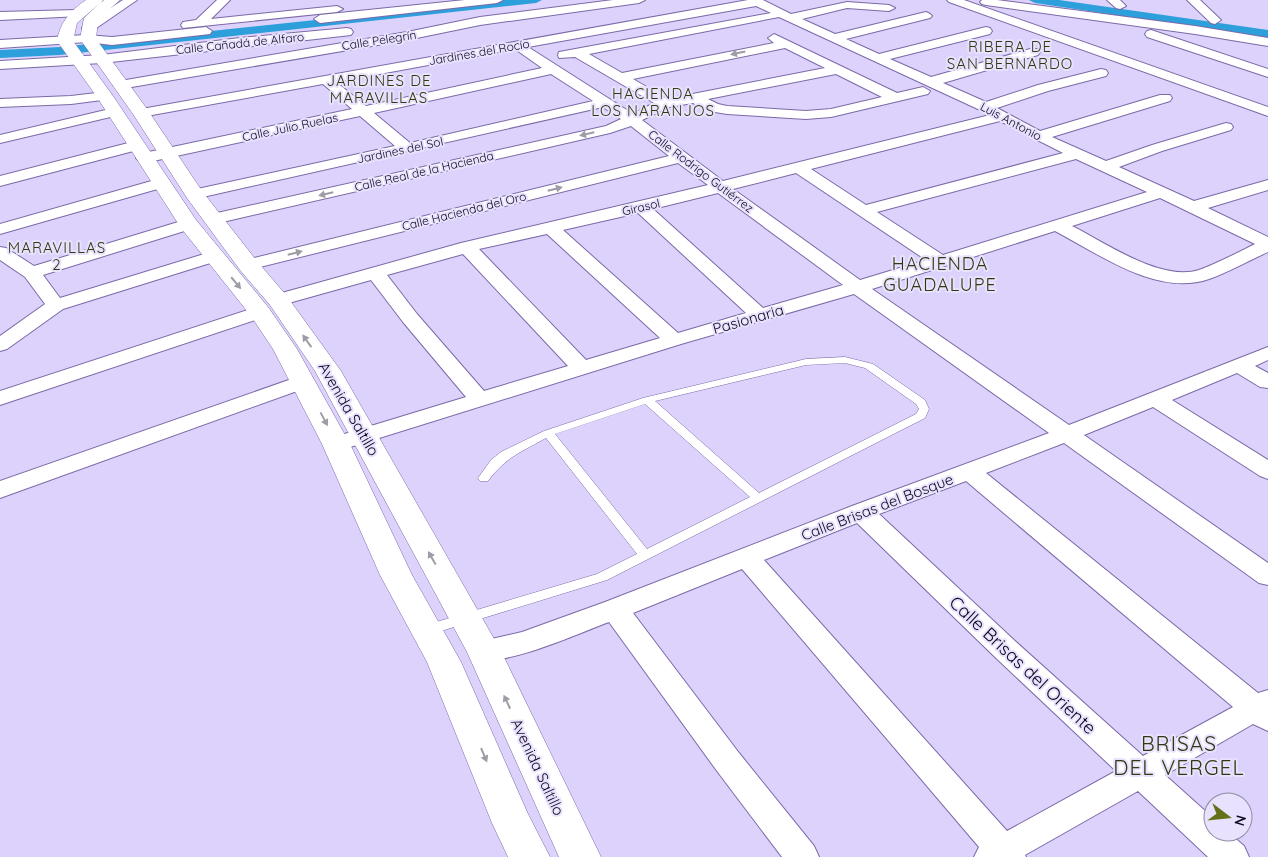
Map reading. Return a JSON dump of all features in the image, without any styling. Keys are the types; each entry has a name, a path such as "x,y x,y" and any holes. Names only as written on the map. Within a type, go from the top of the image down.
{"street":[{"path":"84,49 65,31 77,14 96,0"},
{"path":"84,49 91,18 113,0"},
{"path":"84,49 131,0"},
{"path":"200,23 224,0"},
{"path":"303,13 310,0"},
{"path":"84,49 112,41 497,0"},
{"name":"Calle Pelegrín","path":"113,98 480,21 639,0"},
{"path":"833,38 921,17 867,0"},
{"path":"953,0 1268,112"},
{"path":"976,0 1113,7 1268,42"},
{"path":"1193,0 1220,21 1196,18"},
{"name":"Luis Antonio","path":"756,1 880,58 926,86 985,107 1038,136 1193,207 1268,245"},
{"name":"Jardines del Rocío","path":"141,113 756,1"},
{"path":"790,18 848,2 889,8"},
{"path":"0,44 84,49 200,23 358,7"},
{"path":"583,7 615,27"},
{"path":"1113,7 1268,73"},
{"path":"0,16 77,14"},
{"path":"564,55 774,16"},
{"name":"Calle Cañadá de Alfaro","path":"0,65 84,49 240,42 448,22 480,21"},
{"path":"745,22 894,97"},
{"path":"880,58 986,31"},
{"path":"620,78 786,44"},
{"name":"Calle Rodrigo Gutiérrez","path":"516,45 604,103 634,120 682,158 857,287 1268,576"},
{"name":"Avenida Saltillo","path":"84,49 113,98 149,152 162,182 201,222 248,265 269,306 274,331 336,444 396,575 444,662 512,823 529,857"},
{"path":"697,99 714,108 727,110 806,115 831,112 894,97 1034,52"},
{"path":"578,53 666,104"},
{"name":"Calle Real de la Hacienda","path":"32,273 201,222 610,129 634,120 645,111 666,104 839,68"},
{"name":"Calle Julio Ruelas","path":"0,181 363,111 553,70"},
{"path":"985,107 1043,88 1101,73"},
{"path":"326,80 408,148"},
{"path":"0,103 113,98"},
{"path":"0,139 113,98"},
{"name":"Avenida Saltillo","path":"113,98 141,113 149,152 194,194 201,222 214,256 269,306 328,371 484,651 580,857"},
{"path":"1038,136 1165,98"},
{"path":"0,117 71,100"},
{"name":"Jardines del Sol","path":"194,194 604,103"},
{"name":"Girasol","path":"0,398 269,306 375,272 467,247 641,208 1004,116"},
{"path":"1105,167 1157,148 1226,127"},
{"path":"865,210 1078,154"},
{"name":"Calle Hacienda del Oro","path":"248,265 682,158"},
{"path":"799,168 940,261"},
{"path":"0,228 162,182"},
{"path":"1193,207 1268,185"},
{"name":"Pasionaria","path":"336,444 481,401 674,340 857,287 1160,193"},
{"path":"641,208 760,316"},
{"path":"1057,225 1140,269 1164,277 1202,275 1268,245"},
{"path":"551,228 674,340"},
{"path":"467,247 583,369"},
{"path":"0,252 32,273 56,305"},
{"path":"0,345 56,305 214,256"},
{"path":"375,272 410,318 481,401"},
{"name":"Calle Brisas del Bosque","path":"484,651 525,642 615,609 861,512 1067,434 1268,353"},
{"path":"1238,366 1268,382"},
{"path":"0,490 303,381"},
{"path":"1154,398 1268,471"},
{"path":"747,558 1001,855 1140,774 1263,710 969,472"},
{"name":"Calle Brisas del Oriente","path":"861,512 1005,649 1232,857"},
{"path":"615,609 728,762 802,857"}],"lane":[{"path":"426,630 602,576 921,416 924,409 921,402 869,366 860,362 845,360 806,362 647,400 548,433 505,455 495,463 484,478"},
{"path":"647,400 757,497"},
{"path":"548,433 645,554"}],"waterway":[{"path":"0,54 60,51 536,0"},
{"path":"1035,0 1268,34"}],"district":[{"name":"RIBERA DE SAN BERNARDO","path":"1010,54"},
{"name":"JARDINES DE MARAVILLAS","path":"379,88"},
{"name":"HACIENDA LOS NARANJOS","path":"653,102"},
{"name":"MARAVILLAS 2","path":"57,256"},
{"name":"HACIENDA GUADALUPE","path":"940,273"},
{"name":"BRISAS DEL VERGEL","path":"1179,755"}]}
